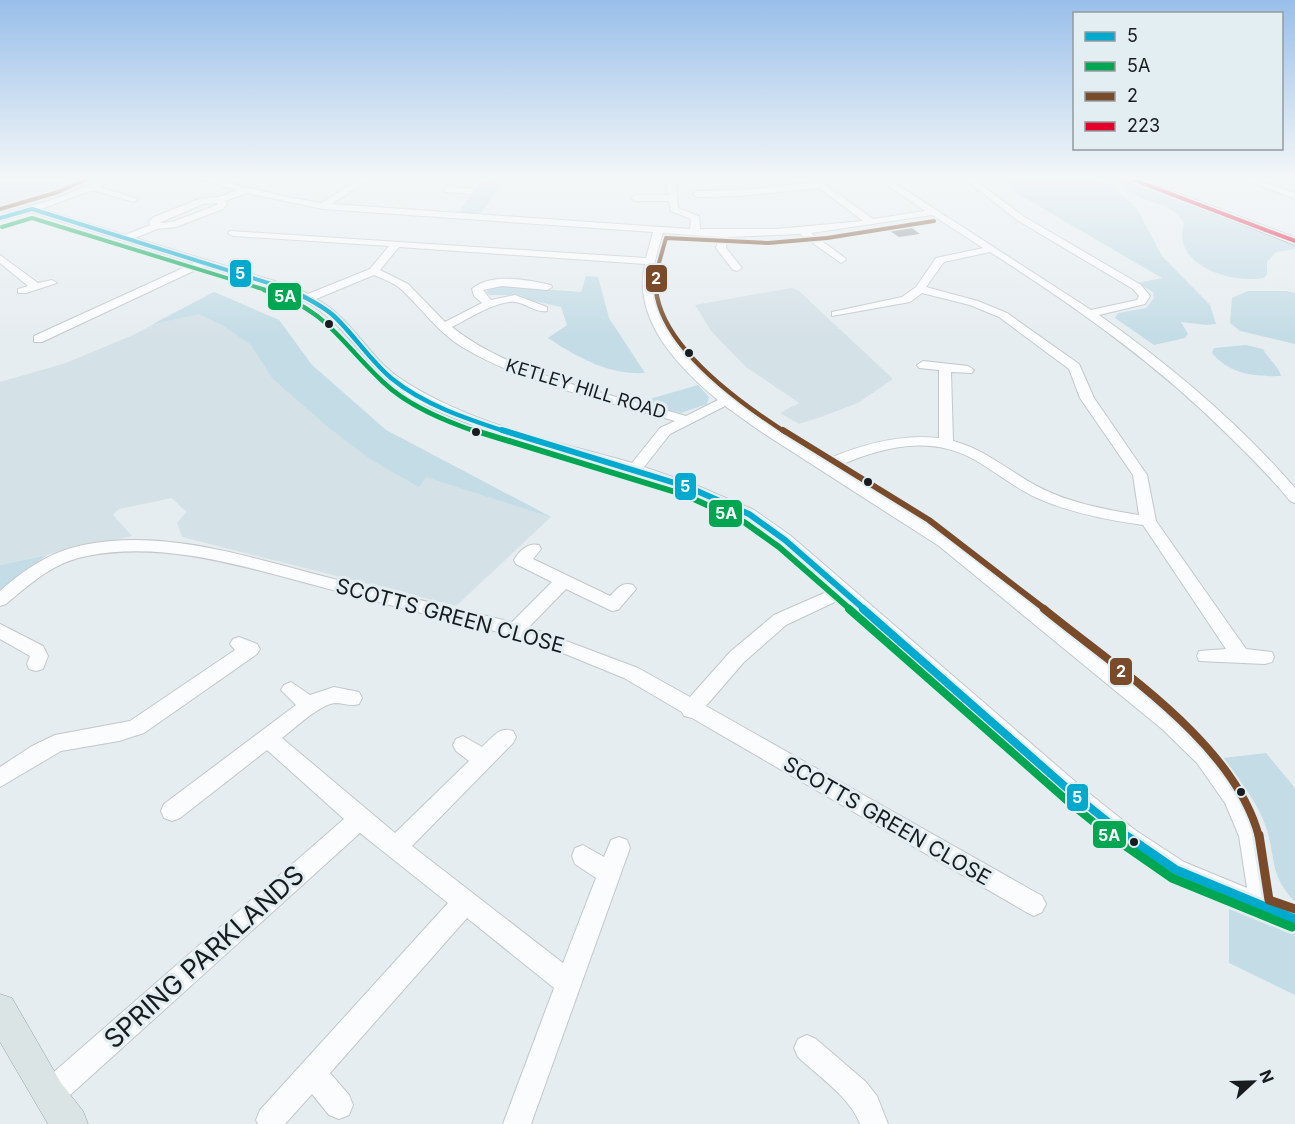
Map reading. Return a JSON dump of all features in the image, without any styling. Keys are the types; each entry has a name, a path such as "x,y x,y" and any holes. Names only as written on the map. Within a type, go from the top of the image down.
{"main road":[{"path":"1275,232 1295,240"},
{"path":"0,1010 49,1095 70,1124"}],"street":[{"path":"108,232 290,289 308,298 334,316 390,377 419,397 454,414 635,469 688,487 749,514 785,540 1077,797 1127,837 1176,870 1261,907 1295,919"},
{"path":"126,238 139,232"},
{"path":"233,233 244,232"},
{"path":"258,232 651,261"},
{"path":"658,232 646,286 649,306 661,331 676,352 726,400 825,466 902,513 958,552 1181,733 1228,788 1244,817 1251,838 1261,907"},
{"path":"702,232 785,232"},
{"path":"805,232 841,260"},
{"path":"965,232 1091,312 1156,360 1216,414 1295,498"},
{"path":"1045,232 1137,287 1145,296 1136,304 1091,312"},
{"path":"724,234 721,248 737,268"},
{"path":"308,298 374,271 396,244"},
{"path":"836,314 906,300 920,289 940,260 991,249"},
{"path":"0,258 36,287"},
{"path":"37,339 204,262"},
{"name":"KETLEY HILL ROAD","path":"374,271 404,286 444,327 463,342 492,359 532,375 686,420"},
{"path":"532,285 540,275"},
{"path":"22,291 52,283"},
{"path":"489,304 478,294 477,289 480,286 493,283 547,287"},
{"path":"920,289 974,303 1003,315 1075,367 1087,398 1140,476 1148,521 1240,656"},
{"path":"444,327 489,304 515,298 539,312 556,308"},
{"path":"827,306 846,323"},
{"path":"923,365 968,370"},
{"path":"945,368 946,444"},
{"path":"635,469 665,431 726,400"},
{"path":"825,466 856,452 896,442 933,441 964,448 1049,498 1083,509 1148,521"},
{"name":"SCOTTS GREEN CLOSE","path":"0,600 29,576 53,561 106,548 150,545 225,557 516,630 559,644 631,673 691,710 1034,904"},
{"path":"533,549 522,560 612,605 627,589"},
{"path":"516,630 563,582"},
{"path":"691,710 737,657 780,620 844,591"},
{"path":"0,631 37,651 39,657 36,664"},
{"path":"0,778 61,741 125,732 137,728 251,649 239,644"},
{"path":"1206,656 1265,657"},
{"path":"291,690 309,705"},
{"path":"172,811 309,705 334,695 352,698"},
{"path":"396,847 506,737"},
{"path":"267,738 360,819 568,982"},
{"path":"462,745 484,760"},
{"name":"SPRING PARKLANDS","path":"49,1095 360,819"},
{"path":"517,1124 619,848"},
{"path":"583,856 609,873"},
{"path":"270,1120 466,901"},
{"path":"807,1048 856,1092 867,1106 874,1124"},
{"path":"312,1073 339,1104"}],"shaded area":[{"path":"1084,232 1150,232 1162,256 1210,305 1216,324 1181,322 1188,334 1185,338 1154,345 1115,318 1118,313 1146,308 1154,298 1153,292 1138,283 1162,278"},
{"path":"1183,232 1265,232 1295,244 1295,249 1276,252 1267,262 1267,274 1264,278 1236,278 1221,275 1195,261 1187,251 1182,238"},
{"path":"586,276 598,277 609,318 645,373 606,368 570,352 548,338 567,325 561,307 530,300 520,295 490,295 486,292 493,287 503,286 581,292"},
{"path":"791,288 798,290 893,379 858,403 799,424 780,413 799,403 746,367 711,331 695,305"},
{"path":"1248,291 1295,293 1295,344 1240,331 1230,323 1232,298"},
{"path":"214,292 279,320 312,365 386,430 551,517 456,606 182,537 177,523 186,512 172,498 119,509 113,515 132,536 0,565 0,382 66,363 133,335"},
{"path":"214,292 279,320 312,365 386,430 551,517 426,477 419,487 370,459 328,427 273,379 250,344 222,325 199,314 153,324"},
{"path":"1246,345 1263,349 1281,376 1252,375 1234,370 1212,353 1214,348"},
{"path":"698,385 709,397 707,404 681,413 639,402"},
{"path":"47,555 0,590 0,565"},
{"path":"1266,753 1295,788 1295,902 1281,884 1267,830 1259,810 1223,758"},
{"path":"1229,908 1295,934 1295,995 1229,963"}],"building":[{"path":"892,232 920,234 899,237"}],"transit line":[{"name":"5A","path":"79,232 287,297 328,323 384,384 415,405 451,423 685,495 744,522 779,547 1071,804 1121,844 1172,878 1292,927"},
{"name":"5","path":"108,232 290,289 320,305 334,316 390,377 419,397 454,414 688,487 749,514 785,540 1077,797 1127,837 1176,870 1295,919"},
{"name":"2","path":"862,232 768,243 666,238 656,279 659,303 673,332 692,358 716,382 801,442 953,537 1154,698 1192,732 1226,770 1253,817 1261,844 1269,900 1295,909"},
{"name":"223","path":"1272,232 1295,241"}]}
